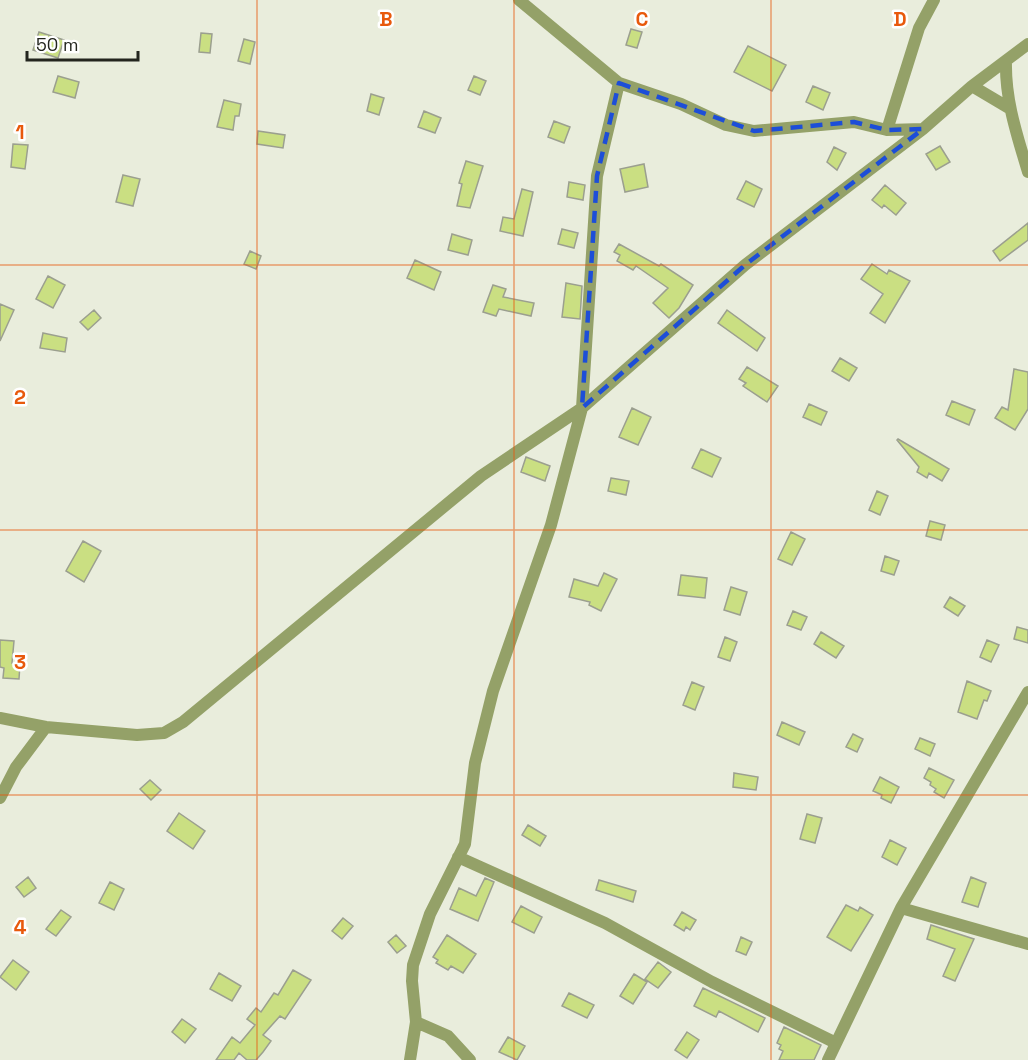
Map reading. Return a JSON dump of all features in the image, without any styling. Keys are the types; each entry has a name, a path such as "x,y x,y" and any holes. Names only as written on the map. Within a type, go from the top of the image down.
{"street":[{"path":"519,0 619,83 681,104 726,125 754,131 854,122 887,130 923,129"},
{"path":"887,130 920,28 934,0"},
{"path":"0,718 46,727 137,735 164,733 183,722 481,477 582,408 745,265 923,129 972,86 1028,44"},
{"path":"1006,60 1005,84 1028,172"},
{"path":"410,1060 416,1022 412,981 413,965 430,915 465,844 475,763 493,691 551,525 582,408 597,176 619,83"},
{"path":"972,86 1010,108"},
{"path":"828,1060 901,908 1028,692"},
{"path":"0,798 16,767 46,727"},
{"path":"458,857 605,923 712,982 836,1043"},
{"path":"901,908 1028,944"},
{"path":"416,1022 448,1036 470,1060"}],"highlighted area":[{"path":"619,83 754,131 854,122 887,130 923,129 745,265 582,408 597,176"}],"building":[{"path":"631,29 642,32 637,48 626,45"},
{"path":"39,32 64,40 58,58 33,50"},
{"path":"201,33 212,34 210,53 199,52"},
{"path":"244,39 255,42 250,64 238,61"},
{"path":"748,46 786,65 772,91 734,72"},
{"path":"58,76 79,82 75,98 53,92"},
{"path":"474,76 486,81 480,95 468,90"},
{"path":"813,86 830,93 823,110 806,102"},
{"path":"371,94 384,98 379,115 367,111"},
{"path":"224,100 241,104 239,116 235,116 233,130 217,127"},
{"path":"424,111 441,118 435,133 418,127"},
{"path":"554,121 570,127 564,143 548,137"},
{"path":"258,131 285,135 283,148 257,144"},
{"path":"13,144 28,145 25,169 11,167"},
{"path":"940,146 950,162 936,170 926,154"},
{"path":"834,147 846,153 837,170 827,162"},
{"path":"466,161 483,166 470,208 457,206 462,184 459,183"},
{"path":"644,164 648,187 625,192 620,169"},
{"path":"123,175 140,179 133,206 116,202"},
{"path":"746,181 762,189 754,207 737,199"},
{"path":"569,182 585,185 583,200 567,197"},
{"path":"885,185 906,203 896,215 884,205 882,208 872,200"},
{"path":"522,189 533,192 523,236 500,231 503,217 514,219"},
{"path":"1028,223 1028,240 1000,261 993,251"},
{"path":"562,229 578,233 574,248 558,244"},
{"path":"452,234 472,240 468,255 448,250"},
{"path":"619,244 659,266 661,264 693,285 679,308 669,318 653,303 668,288 636,266 633,270 617,261 620,255 614,252"},
{"path":"250,251 261,256 256,269 244,264"},
{"path":"415,260 441,272 434,290 407,278"},
{"path":"872,264 887,274 889,270 910,281 885,323 870,313 883,294 861,279"},
{"path":"48,276 65,285 53,308 36,299"},
{"path":"566,283 582,286 580,319 562,317"},
{"path":"493,285 506,289 503,297 534,303 531,316 499,309 496,316 483,312"},
{"path":"0,304 14,310 0,341"},
{"path":"94,310 101,318 88,330 80,322"},
{"path":"727,310 765,338 757,351 718,323"},
{"path":"43,333 67,338 65,352 40,348"},
{"path":"840,358 857,368 849,381 832,371"},
{"path":"747,367 778,386 767,402 743,386 746,383 739,379"},
{"path":"1014,369 1028,372 1028,409 1015,430 995,418 1002,407 1008,410"},
{"path":"952,401 975,410 969,425 946,415"},
{"path":"809,404 827,412 821,425 803,417"},
{"path":"632,408 651,417 638,445 619,437"},
{"path":"898,439 949,469 942,481 929,473 927,478 917,472 919,467"},
{"path":"701,449 721,458 712,477 692,468"},
{"path":"526,457 550,466 545,481 521,472"},
{"path":"611,478 629,481 626,495 608,491"},
{"path":"877,491 888,496 880,515 869,510"},
{"path":"930,521 945,525 941,540 926,536"},
{"path":"791,532 805,539 792,565 778,559"},
{"path":"83,541 101,551 84,582 66,571"},
{"path":"885,556 899,561 894,575 881,571"},
{"path":"604,573 617,579 601,611 589,605 590,602 569,597 574,579 598,586"},
{"path":"681,575 707,578 705,598 678,595"},
{"path":"731,587 747,592 740,615 724,610"},
{"path":"950,597 965,606 958,616 944,607"},
{"path":"793,611 807,617 801,630 787,625"},
{"path":"1017,627 1028,630 1028,643 1014,639"},
{"path":"821,632 844,646 836,658 814,644"},
{"path":"725,637 737,642 730,661 718,657"},
{"path":"0,640 14,641 12,663 20,664 19,679 3,678 4,668 0,667"},
{"path":"987,640 999,645 991,662 980,657"},
{"path":"967,681 991,691 987,701 984,700 977,719 958,712"},
{"path":"692,682 704,687 695,710 683,705"},
{"path":"782,722 805,732 799,745 777,735"},
{"path":"853,734 863,739 857,752 846,747"},
{"path":"920,738 935,744 930,756 915,749"},
{"path":"929,768 954,780 944,798 934,792 936,789 930,785 931,782 924,778"},
{"path":"734,773 758,777 756,790 733,787"},
{"path":"880,777 899,787 891,803 873,791"},
{"path":"150,780 161,790 151,800 140,789"},
{"path":"179,813 205,831 193,849 167,831"},
{"path":"807,814 822,818 815,843 800,839"},
{"path":"528,825 546,836 540,846 522,835"},
{"path":"890,840 906,848 897,865 882,857"},
{"path":"28,877 36,888 24,897 16,887"},
{"path":"971,877 986,883 978,907 962,902"},
{"path":"485,878 494,882 478,921 450,909 459,888 476,896"},
{"path":"599,880 636,891 633,902 596,890"},
{"path":"110,882 124,889 114,910 99,903"},
{"path":"846,905 858,911 860,907 873,915 851,951 827,937"},
{"path":"521,906 542,917 534,933 512,922"},
{"path":"61,910 71,917 56,936 46,929"},
{"path":"682,912 696,920 690,930 686,927 684,931 674,925"},
{"path":"343,918 353,926 342,939 332,931"},
{"path":"931,925 974,939 955,981 943,976 955,949 927,939"},
{"path":"396,935 406,946 397,953 388,942"},
{"path":"447,935 476,954 463,973 451,966 448,970 436,963 438,960 433,957"},
{"path":"741,937 752,942 746,955 736,951"},
{"path":"13,960 29,972 16,990 0,977"},
{"path":"658,962 671,972 658,988 645,979"},
{"path":"293,970 311,980 285,1019 280,1016 263,1035 271,1041 263,1052 256,1060 247,1060 239,1053 234,1060 216,1060 232,1037 240,1043 255,1025 247,1019 256,1008 261,1012 274,993 278,995"},
{"path":"219,973 241,986 232,1001 210,989"},
{"path":"634,974 647,982 633,1004 620,996"},
{"path":"703,988 765,1018 758,1032 719,1011 716,1017 694,1006"},
{"path":"569,993 594,1005 587,1018 562,1006"},
{"path":"182,1019 196,1029 185,1043 172,1032"},
{"path":"784,1027 821,1045 814,1060 779,1060 783,1051 779,1049 781,1045 777,1043"},
{"path":"687,1032 699,1040 687,1058 675,1050"},
{"path":"508,1037 525,1046 517,1060 499,1052"}]}
